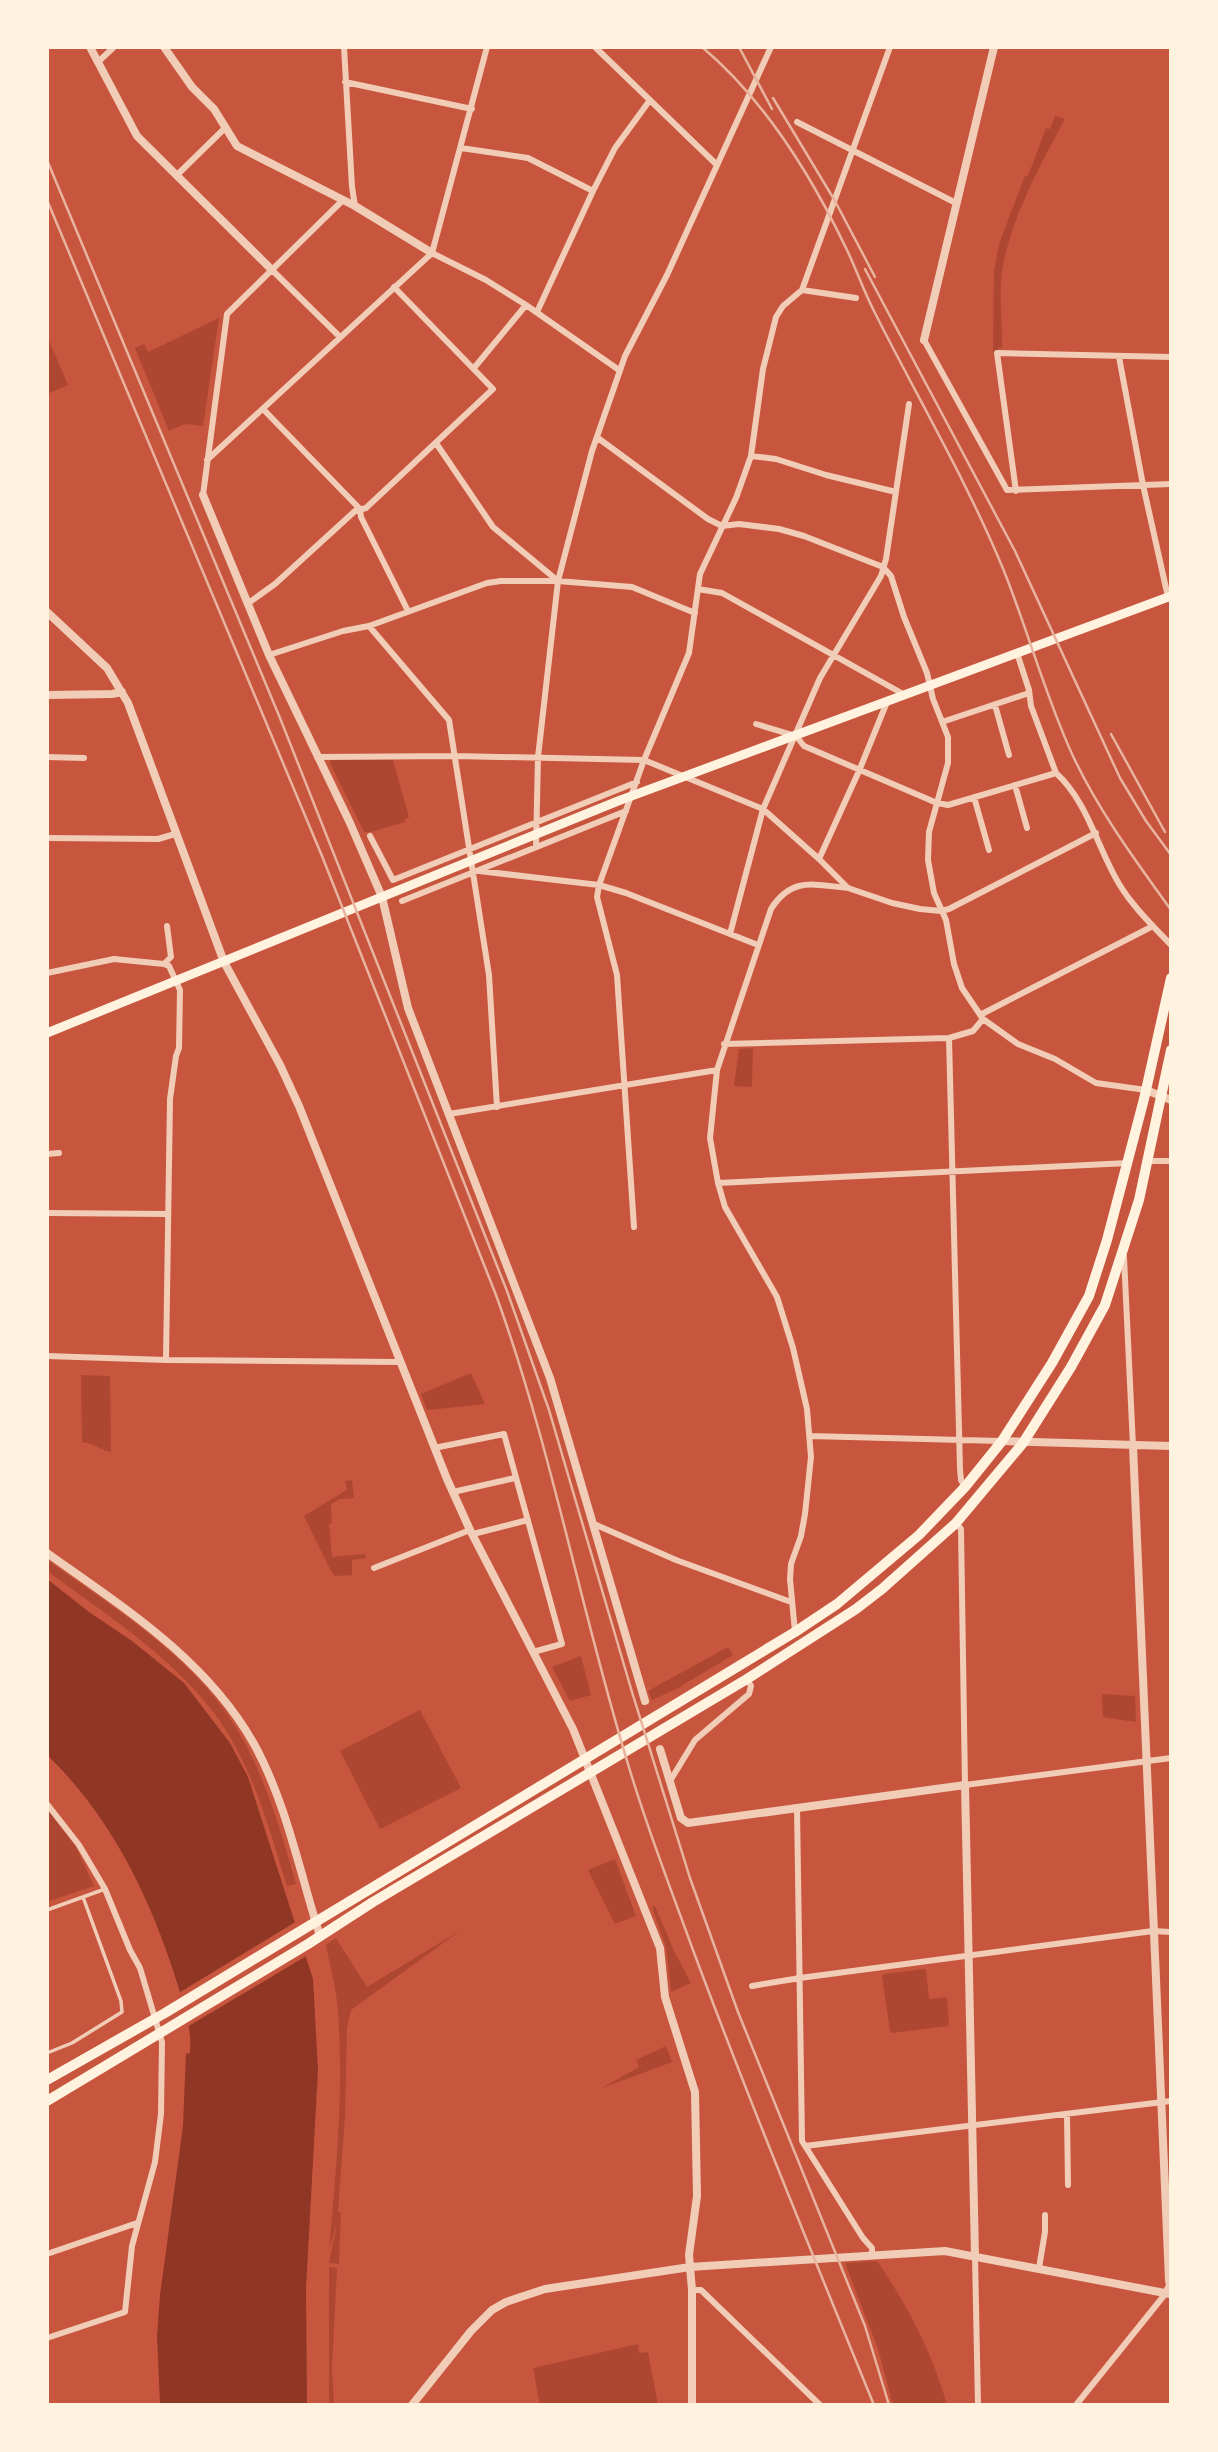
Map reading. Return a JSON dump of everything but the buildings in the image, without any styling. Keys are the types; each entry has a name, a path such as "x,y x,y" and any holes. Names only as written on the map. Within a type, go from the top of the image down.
{"highway":[{"path":"47,2080 155,2019 794,1632 837,1604 919,1535 965,1487 1002,1441 1052,1363 1089,1296 1128,1163 1171,978"},
{"path":"47,2101 747,1679 865,1602 956,1523 1023,1443 1071,1367 1105,1305 1139,1199 1166,1098 1171,1050"}],"main road":[{"path":"47,1033 633,795 1169,597"}],"street":[{"path":"90,47 137,136 340,337"},
{"path":"98,62 114,47"},
{"path":"163,47 192,87 214,109 232,141 244,151 355,206 432,253 486,280 620,370"},
{"path":"344,47 355,206"},
{"path":"207,460 432,253 487,47"},
{"path":"596,47 717,165"},
{"path":"605,57 608,47"},
{"path":"536,846 538,757 558,581 592,451 620,370 667,275 771,47"},
{"path":"634,1227 617,975 597,897 599,886 645,760 689,653 701,575 736,498 751,456 763,369 776,317 783,306 802,290 890,47"},
{"path":"994,47 924,340 1007,490 1171,484"},
{"path":"345,82 472,109"},
{"path":"537,312 593,191 624,133 650,100"},
{"path":"797,122 956,203"},
{"path":"177,174 225,128"},
{"path":"461,148 527,158 593,191"},
{"path":"343,200 227,314 203,495 269,656 350,823 382,897 408,1008 537,1339 645,1701"},
{"path":"247,604 275,584 355,511 366,508 493,389 394,288"},
{"path":"802,290 856,298"},
{"path":"474,368 526,305"},
{"path":"1016,491 996,353 1171,357"},
{"path":"1119,357 1143,485 1169,597"},
{"path":"730,934 763,808 805,710 834,654 881,576 909,404"},
{"path":"263,409 360,509 361,517 408,611"},
{"path":"598,438 708,519 722,526 739,524 779,529 804,536 883,567 891,576 948,737 948,754 929,832 928,860 934,893 946,920 954,964 962,988 981,1017 1018,1044 1055,1059 1096,1083 1146,1090 1166,1098"},
{"path":"436,443 493,527 558,581"},
{"path":"751,456 776,459 826,475 896,492"},
{"path":"269,656 343,631 369,626 487,583 501,581 558,581 632,587 695,613"},
{"path":"698,589 722,593 905,695"},
{"path":"47,612 107,668 122,692 224,962 280,1065 312,1135 337,1205 434,1448 471,1532 573,1729 660,1948 665,1997 695,2092 696,2196 689,2255 692,2290 692,2405"},
{"path":"369,626 449,720 476,872 489,975 497,1107"},
{"path":"1017,653 1031,706 1056,773 1064,781 1096,833 1121,887 1171,945"},
{"path":"47,695 122,692"},
{"path":"943,722 1029,693"},
{"path":"819,859 887,702"},
{"path":"995,705 1009,755"},
{"path":"757,724 796,736 804,746 859,771 948,805 1056,773"},
{"path":"317,757 456,756 645,760 763,808 848,888"},
{"path":"47,757 84,758"},
{"path":"370,836 393,880 638,782"},
{"path":"1015,785 1027,828"},
{"path":"974,797 989,850"},
{"path":"402,901 626,811"},
{"path":"794,1632 791,1564 801,1536 811,1457 807,1409 793,1348 777,1297 725,1207 710,1138 716,1070 771,909 790,888 807,884 848,888 892,903 941,911 950,909 1096,833"},
{"path":"47,838 158,839 175,834"},
{"path":"476,872 599,886 626,893 758,945"},
{"path":"164,964 171,957 167,926"},
{"path":"724,1044 949,1038 973,1031 981,1017 1153,926"},
{"path":"47,973 114,959 164,964 169,966 180,990 179,1048 170,1099 166,1360"},
{"path":"949,1038 961,1480 965,1487"},
{"path":"449,1114 716,1070"},
{"path":"47,1154 59,1153"},
{"path":"1147,1161 1171,1161"},
{"path":"718,1183 1128,1163"},
{"path":"47,1213 168,1214"},
{"path":"1076,2405 1168,2294 1170,2287 1122,1252"},
{"path":"47,1356 400,1362"},
{"path":"434,1448 504,1434 562,1644 533,1652"},
{"path":"810,1436 1171,1447"},
{"path":"453,1492 515,1478"},
{"path":"374,1568 471,1532 528,1520"},
{"path":"956,1523 961,1529 978,2405"},
{"path":"594,1524 676,1560 791,1602"},
{"path":"47,1553 186,1656 237,1717 269,1777 320,1936"},
{"path":"670,1781 695,1740 749,1694 751,1690 747,1679"},
{"path":"660,1749 681,1818 688,1823 1171,1758"},
{"path":"47,1804 79,1844 105,1889 140,1968 162,2042 161,2114 155,2162 137,2223 125,2312 47,2338"},
{"path":"797,1807 802,2141 872,2248 872,2255"},
{"path":"752,1986 1153,1931 1171,1932"},
{"path":"805,2146 1171,2101"},
{"path":"1067,2114 1068,2185"},
{"path":"1039,2268 1045,2215"},
{"path":"47,2254 137,2223"},
{"path":"412,2405 471,2331 492,2310 506,2302 545,2289 690,2267 945,2251 1168,2294"},
{"path":"692,2290 701,2290 820,2405"}],"lane":[{"path":"47,1910 105,1889"},
{"path":"47,2053 72,2043 119,2015 122,2008 83,1897"}],"shaded area":[{"path":"1055,116 1065,119 1025,198 1009,240 1001,281 1002,347 993,353 994,271 999,244 1046,128 1050,129"},
{"path":"219,318 203,426 185,424 169,431 135,348 144,344 148,352"},
{"path":"47,336 68,385 47,394"},
{"path":"331,760 393,760 409,817 405,822 364,832 330,763"},
{"path":"753,1048 752,1087 734,1086 739,1049"},
{"path":"471,1373 485,1404 427,1410 421,1394"},
{"path":"81,1375 110,1376 111,1452 82,1442"},
{"path":"352,1480 354,1498 340,1499 331,1504 332,1523 329,1524 332,1557 365,1554 366,1558 352,1560 352,1575 335,1576 304,1516 347,1490 345,1481"},
{"path":"47,1560 130,1619 183,1663 227,1714 261,1777 296,1884 287,1886 248,1771 211,1709 155,1652 47,1571"},
{"path":"47,1579 184,1683 230,1743 248,1777 313,1979 318,2070 306,2288 307,2405 160,2405 157,2336 160,2295 183,2126 186,2054 190,2053 189,2031 186,2011 163,1940 138,1883 89,1802 47,1755"},
{"path":"728,1647 733,1655 678,1688 652,1700 648,1691"},
{"path":"581,1656 591,1695 570,1701 552,1667"},
{"path":"1102,1694 1135,1696 1136,1722 1103,1717"},
{"path":"420,1710 461,1788 380,1829 340,1751"},
{"path":"47,1809 75,1845 94,1886 47,1902"},
{"path":"615,1859 636,1916 615,1924 588,1870"},
{"path":"655,1906 691,1983 671,1992 666,1947 652,1907"},
{"path":"461,1930 351,2010 347,2028 345,2117 338,2212 341,2212 339,2264 329,2263 337,2223 329,2249 338,2131 340,2043 335,1987 326,1945 336,1938 367,1987"},
{"path":"924,1969 929,1999 947,1998 948,2026 892,2033 882,1976"},
{"path":"666,2046 672,2062 600,2089 639,2067 636,2060"},
{"path":"877,2261 918,2330 947,2405 893,2405 878,2349 845,2263"},
{"path":"329,2267 337,2268 332,2368 334,2405 329,2405"},
{"path":"638,2344 639,2353 648,2352 658,2405 540,2405 533,2368"}],"pier":[{"path":"297,1921 308,1955 187,2027 177,1994"}],"railway":[{"path":"702,47 725,68 766,114 817,193 990,538 1013,594 1053,709 1082,775 1105,815 1171,910"},
{"path":"739,47 772,109"},
{"path":"773,98 835,201 875,277"},
{"path":"47,160 280,718 507,1291 549,1410 690,1878 738,2012 865,2326 889,2405"},
{"path":"47,200 322,856 496,1295 534,1414 614,1717 646,1821 737,2064 874,2405"},
{"path":"865,269 1015,551 1120,778 1171,855"},
{"path":"1111,734 1165,832"}]}
